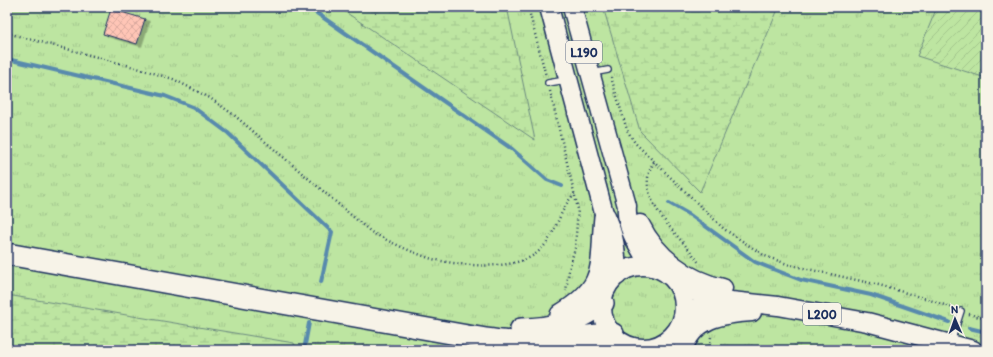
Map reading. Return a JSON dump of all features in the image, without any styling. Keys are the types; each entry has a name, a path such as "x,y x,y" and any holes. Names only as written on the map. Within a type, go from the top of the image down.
{"highway":[{"path":"533,329 564,314 584,298 594,287 600,276 603,262 605,217"},
{"path":"7,240 478,325 533,329 573,320 603,303"},
{"path":"7,254 462,335 514,342 563,340 589,335 612,342"}],"main road":[{"name":"L190","path":"549,7 605,217 612,229 617,276"},
{"name":"L190","path":"572,7 627,206 628,221 632,233 651,267"},
{"name":"L190","path":"569,79 578,81 581,85 591,119 596,126 606,131"},
{"path":"627,206 660,255 690,277 717,287 763,296 778,306"},
{"path":"651,267 667,274 679,288 684,304 682,322 669,344 639,349 624,343 612,342 605,319 603,303 606,291 617,276 632,268 651,267"},
{"name":"L200","path":"679,288 731,302 778,306 866,322 973,350"},
{"name":"L200","path":"682,322 697,309 731,302"},
{"path":"683,350 686,341 694,331 710,318 731,313 754,312 778,306"}],"lane":[{"path":"590,73 608,70"},
{"path":"548,83 569,79"},
{"path":"950,344 961,311"}],"path":[{"path":"528,7 578,209 576,248 569,270 566,292"},
{"path":"7,33 134,66 173,80 210,98 234,115 371,232 394,244 430,258 452,262 492,265 514,263 529,258 538,252 554,232 567,201 575,193"},
{"path":"608,70 627,130 635,143 724,229 765,256 790,265 879,285 927,298 986,319"},
{"path":"654,162 650,168 648,184 652,204 662,219 683,241 703,269"}],"green space":[{"path":"7,7 986,7 986,350 7,350"},
{"path":"338,7 507,7 535,140"},
{"path":"603,7 779,7 700,192 640,131"},
{"path":"937,7 986,7 986,78 917,56"},
{"path":"7,295 294,343 295,350 7,350"}],"building":[{"path":"111,9 145,19 137,44 103,34"}],"waterway":[{"path":"308,7 512,149 547,180 562,186"},
{"path":"7,59 165,96 193,107 228,133 332,232 321,282"},
{"path":"669,203 690,215 755,262 801,280 871,295 949,322"},
{"path":"304,350 309,323"},
{"path":"969,328 986,332"}]}
